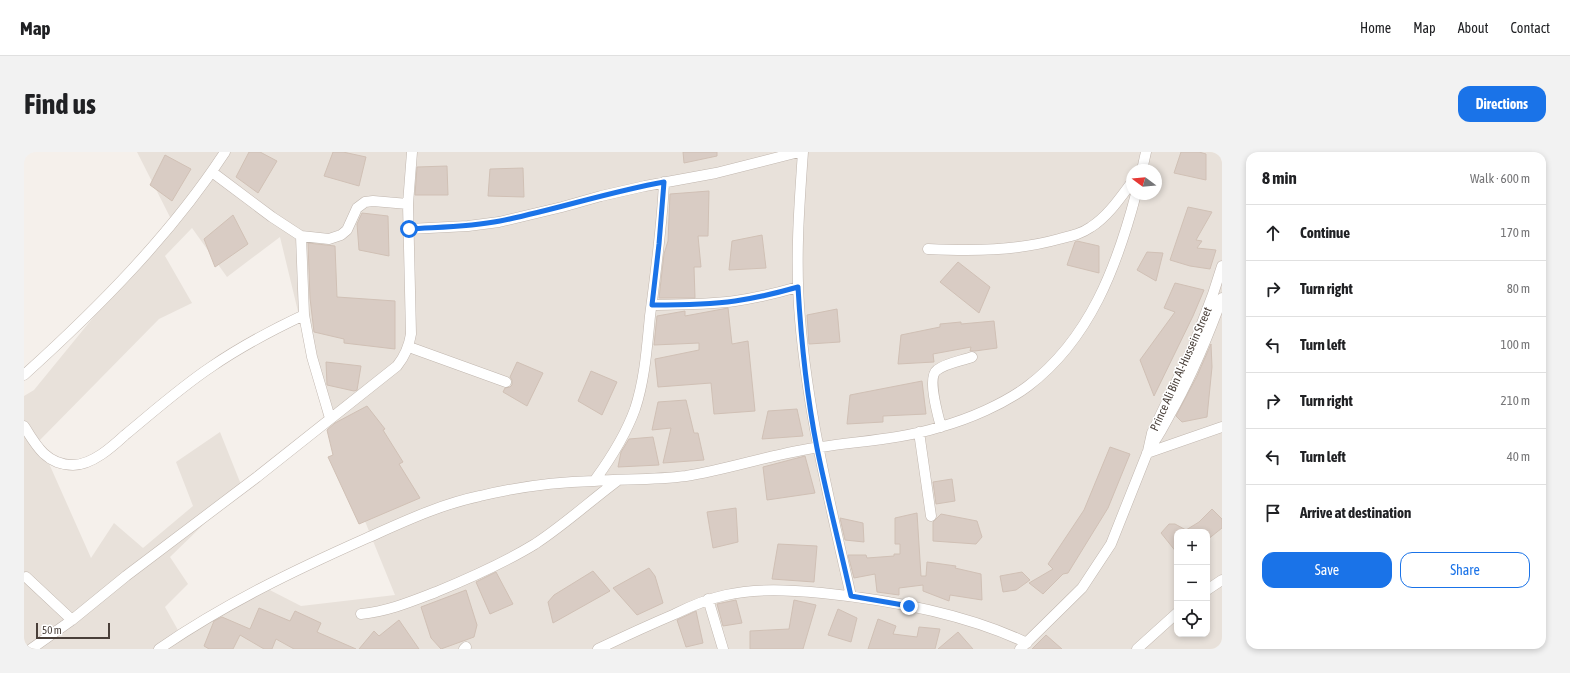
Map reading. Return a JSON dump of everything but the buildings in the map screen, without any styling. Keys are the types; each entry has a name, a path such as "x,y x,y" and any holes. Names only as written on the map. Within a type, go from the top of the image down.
{"street":[{"path":"24,375 61,341 133,267 177,218 212,172 225,152"},
{"path":"31,649 72,620 126,576 286,454 397,366 409,347 411,334 408,204 412,152"},
{"path":"409,229 468,226 499,222 601,196 664,182 716,173 799,152"},
{"path":"803,152 798,220 798,287 800,320 817,447 851,596"},
{"path":"1143,164 1146,152"},
{"path":"212,172 272,217 301,236 329,239 341,236 347,230 357,208 365,202 373,201 408,204"},
{"path":"595,480 607,463 626,429 635,409 640,389 660,236 664,182"},
{"path":"928,249 963,251 1016,248 1080,234 1106,215 1126,190"},
{"path":"159,649 250,592 330,554 439,508 478,496 526,487 595,480 649,480 686,476 742,465 817,447 919,432 940,427 1000,404 1027,387 1048,369 1080,331 1107,284 1126,231 1134,200"},
{"path":"301,236 304,315 312,357 330,418"},
{"name":"Prince Ali Bin Al-Hussein Street","path":"1024,646 1082,588 1111,544 1147,452 1152,433 1182,374 1201,328 1222,266"},
{"path":"652,305 734,301 798,287"},
{"name":"Prince Ali Bin Al-Hussein Street","path":"1147,452 1158,436 1190,377 1210,331 1222,298"},
{"path":"24,426 36,446 51,460 62,464 83,464 95,458 117,442 166,401 211,367 265,334 304,315"},
{"path":"409,347 506,382"},
{"path":"940,427 933,387 933,375 936,371 942,368 972,357"},
{"path":"1147,452 1222,427"},
{"path":"919,432 931,516"},
{"path":"361,614 381,612 402,606 454,585 515,556 566,522 617,481"},
{"path":"26,577 72,620"},
{"path":"1210,588 1222,580"},
{"path":"598,649 708,599 748,591 788,591 851,596 909,606 950,616 1003,633 1024,646"},
{"path":"708,599 723,649"},
{"path":"1137,649 1174,616"}],"shaded area":[{"path":"137,152 1222,152 1222,649 24,649 24,396 34,390 172,221","holes":["192,228 227,277 280,237 325,423 395,595 301,606 258,584 183,639 165,607 188,584 170,557 242,487 220,432 176,462 193,506 143,548 114,523 91,558 39,441 159,319 192,303 165,256"]}],"route":[{"path":"409,229 468,226 499,222 601,196 664,182 652,305 734,301 798,287 800,320 817,447 851,596 909,606"}]}
